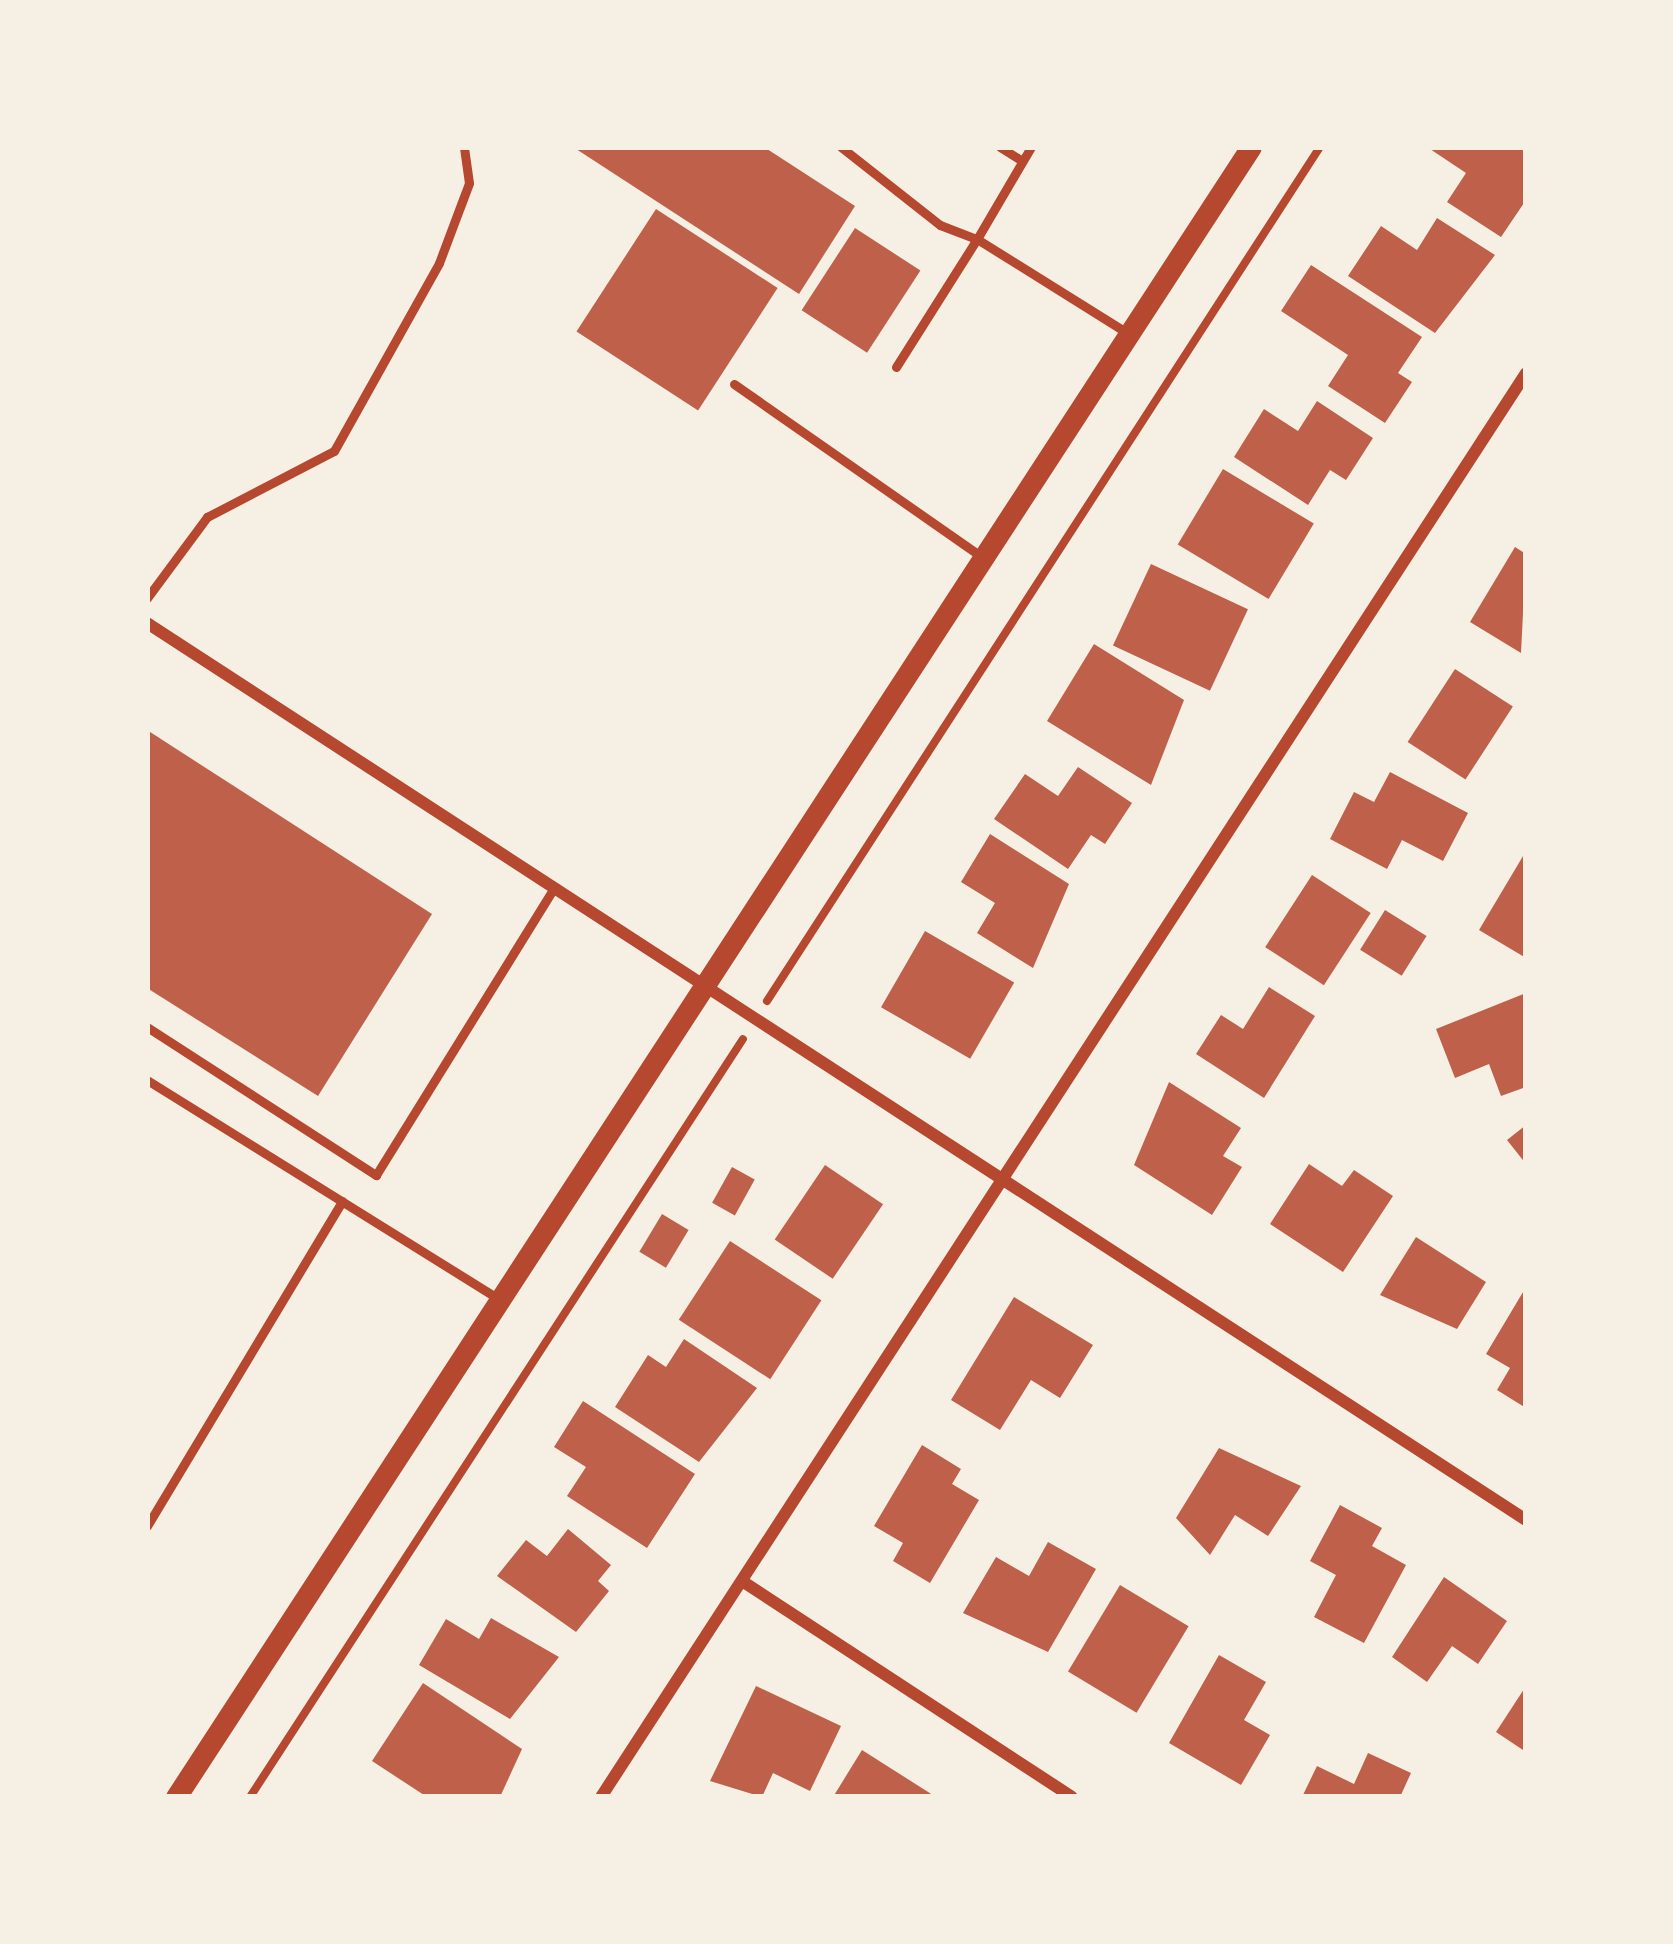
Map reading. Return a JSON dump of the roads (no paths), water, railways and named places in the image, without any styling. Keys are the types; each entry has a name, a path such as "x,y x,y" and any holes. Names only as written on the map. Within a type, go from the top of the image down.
{"street":[{"path":"176,1797 1251,147"},
{"path":"601,1797 1526,373"},
{"path":"147,623 1526,1520"},
{"path":"742,1581 1072,1797"}],"lane":[{"path":"147,598 207,517 334,451 439,263 470,183 464,147"},
{"path":"841,147 940,225 976,239 1131,335"},
{"path":"1000,147 1022,161"},
{"path":"896,367 1031,147"},
{"path":"734,384 984,559"},
{"path":"147,1027 376,1175 553,889"},
{"path":"147,1080 500,1300"},
{"path":"147,1526 342,1201"}]}
